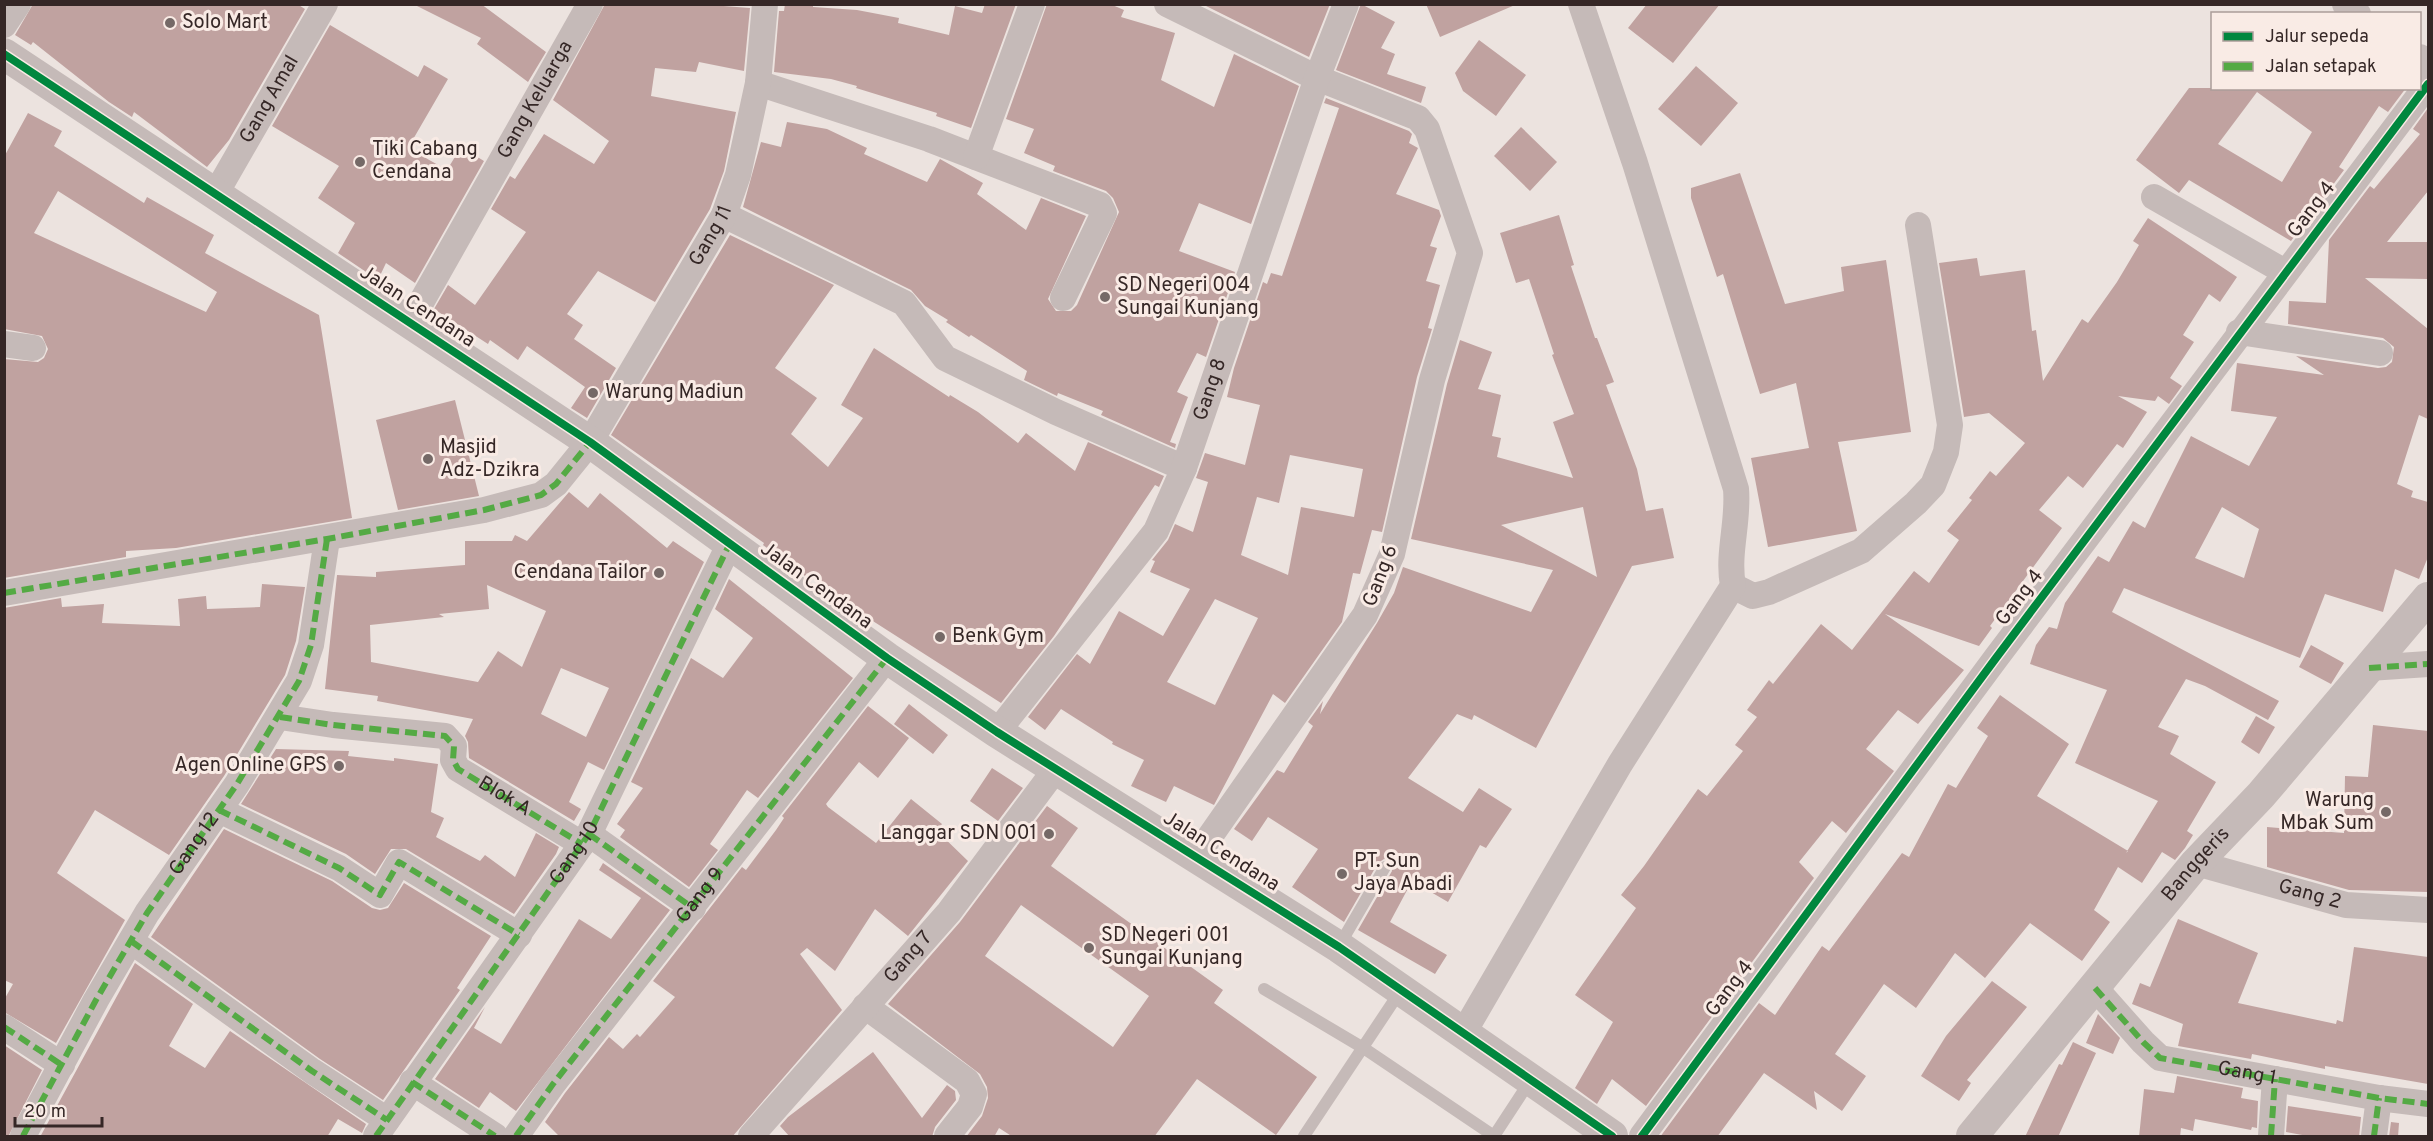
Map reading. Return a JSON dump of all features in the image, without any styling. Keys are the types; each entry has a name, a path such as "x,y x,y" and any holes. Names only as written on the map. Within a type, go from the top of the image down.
{"street":[{"path":"4,25 18,4"},
{"name":"Gang Amal","path":"215,195 325,4"},
{"name":"Gang Keluarga","path":"411,322 590,4"},
{"name":"Gang 11","path":"590,442 724,215 738,175 759,83 765,4"},
{"path":"976,157 1032,4"},
{"path":"1167,4 1317,78"},
{"name":"Gang 8","path":"997,732 1156,531 1184,468 1317,78 1346,4"},
{"path":"1464,1032 1620,764 1733,586 1729,567 1738,510 1736,489 1635,164 1581,4"},
{"name":"Jalan Cendana","path":"4,54 590,442 887,658 997,732 1055,770 1197,855 1339,947 1464,1032 1605,1135"},
{"name":"Gang 6","path":"1197,855 1365,615 1392,555 1432,380 1470,253 1427,129 1418,118 1317,78"},
{"path":"759,83 929,139 1103,208 1104,213 1063,298"},
{"name":"Gang 4","path":"1642,1137 2239,332 2428,84"},
{"path":"2154,196 2285,272"},
{"path":"724,215 904,303 945,358 1056,412 1184,468"},
{"path":"1733,586 1753,596 1769,592 1861,551 1916,503 1933,484 1946,452 1950,424 1918,225"},
{"path":"2239,332 2380,353"},
{"path":"4,344 33,348"},
{"path":"4,593 327,539 484,510 541,495 556,484 590,442"},
{"name":"Gang 12","path":"23,1137 131,941 280,717 299,681 311,645 327,539"},
{"name":"Gang 10","path":"381,1129 585,839 730,543"},
{"name":"Banggeris","path":"1972,1137 2196,863 2261,795 2428,598"},
{"name":"Gang 9","path":"516,1137 553,1084 887,658"},
{"path":"2369,668 2428,664"},
{"name":"Blok A","path":"280,717 445,736 454,746 453,760 458,769 585,839 693,908"},
{"name":"Gang 7","path":"765,1132 865,1006 949,912 1055,770"},
{"path":"219,810 339,868 380,895 399,862 519,935"},
{"name":"Gang 2","path":"2196,863 2346,905 2428,910"},
{"path":"131,941 312,1071 381,1129"},
{"name":"Gang 1","path":"2095,988 2160,1058 2379,1098 2428,1104"},
{"path":"865,1006 967,1081 974,1094 970,1107 947,1137"},
{"path":"4,1027 62,1065"},
{"path":"2271,1137 2275,1079"},
{"path":"412,1082 495,1137"},
{"path":"2374,1137 2379,1098"}],"lane":[{"path":"1339,947 1385,867"},
{"path":"1264,989 1365,1049 1494,1136 1530,1081"},
{"path":"1304,1137 1365,1049 1401,990"}],"building":[{"path":"33,4 297,4 305,9 229,140 207,167 134,112 132,117 109,102 33,42 31,45 15,35"},
{"path":"413,4 481,4 546,52 528,82 477,44 481,38"},
{"path":"605,4 697,4 750,8 744,71 699,62 696,72 655,68 651,96 736,112 724,171 710,209 655,302 598,271 567,314 583,325 574,339 616,368 587,418 571,408 585,387 527,346 518,360 490,340 488,344 434,309 448,285 475,305 526,232 491,209 510,176 515,179 544,134 594,164 609,141 553,100"},
{"path":"785,4 813,4 813,7 857,10 899,18 898,23 949,35 955,6 982,13 985,4 1016,4 971,128 936,116 937,113 856,88 857,86 831,79 774,72 779,11 784,11"},
{"path":"1047,4 1110,4 1124,10 1121,17 1175,33 1161,80 1214,107 1234,54 1299,86 1251,224 1199,203 1179,251 1235,272 1206,357 1197,353 1177,392 1188,397 1170,442 1176,444 1175,448 1101,415 1103,411 1058,393 1057,396 1024,380 1027,371 971,335 969,337 946,322 948,320 925,306 911,290 743,207 761,142 781,147 787,122 827,129 867,148 864,154 927,182 940,159 983,183 977,194 1026,230 1041,198 1086,216 1048,299 1056,311 1071,311 1077,305 1119,212 1113,198 1106,191 1053,171 1055,166 1024,153 1034,129 1006,119"},
{"path":"1202,4 1330,4 1309,57"},
{"path":"1361,4 1395,22 1381,48 1395,54 1387,74 1426,87 1421,103 1336,70"},
{"path":"1426,4 1515,4 1515,5 1440,37"},
{"path":"1647,4 1720,4 1673,63 1628,28"},
{"path":"330,25 418,77 424,65 448,79 408,148 447,170 461,147 484,161 415,283 386,263 378,280 338,253 355,223 318,198 339,166 272,126"},
{"path":"1479,40 1526,75 1496,116 1463,91 1455,73"},
{"path":"1696,66 1738,103 1701,146 1658,109"},
{"path":"2189,88 2404,90 2388,112 2379,106 2339,167 2344,170 2291,241 2189,180 2179,193 2136,160","holes":["2257,92 2312,132 2282,182 2218,144"]},
{"path":"1326,98 1412,134 1409,143 1418,148 1396,194 1439,210 1441,216 1430,246 1437,248 1426,281 1440,285 1428,328 1432,329 1417,377 1382,532 1372,530 1360,574 1353,573 1342,622 1285,703 1273,694 1214,805 1174,786 1166,802 1131,786 1144,760 1112,744 1113,742 1061,709 1045,730 1028,717 1077,654 1090,664 1119,611 1163,636 1190,589 1150,572 1155,561 1152,560 1168,540 1175,524 1193,532 1208,482 1196,478 1205,453 1245,465 1260,405 1227,397 1234,368 1263,282 1267,284 1271,273 1282,276 1339,108 1324,103","holes":["1290,455 1363,469 1354,517 1301,507 1288,575 1241,555 1257,497 1279,503","1215,599 1258,618 1215,705 1167,682"]},
{"path":"2428,108 2428,191 2387,242 2428,242 2428,279 2365,278 2428,329 2428,419 2419,415 2397,484 2413,491 2411,497 2428,502 2428,557 2419,579 2395,569 2383,612 2325,594 2300,658 2124,588 2112,612 2279,701 2268,720 2205,686 2186,679 2158,727 2179,736 2170,754 2216,782 2187,831 2193,835 2175,860 2162,852 2142,883 2118,867 2094,910 2110,922 2082,961 2030,923 1985,978 1955,953 1916,1008 1884,984 1835,1054 1866,1076 1842,1111 1814,1091 1817,1110 1764,1073 1717,1137 1660,1137 1759,1003 1775,1015 1822,946 1829,951 1902,853 1909,857 1948,784 1956,788 1988,736 1977,728 2000,695 2069,744 2037,796 2127,851 2158,801 2075,763 2107,690 2030,664 2036,645 2049,627 2057,629 2065,603 2098,556 2109,562 2133,521 2145,528 2191,436 2249,466 2277,417 2231,411 2237,363 2324,375 2296,356 2378,368 2386,367 2392,362 2394,347 2383,338 2288,324 2289,301 2326,303 2329,240 2370,186 2374,189 2420,134 2413,129","holes":["2222,507 2259,529 2244,578 2195,558"]},
{"path":"28,113 62,131 54,146 144,203 147,197 214,235 205,253 319,315 352,518 176,548 126,551 126,557 4,578 4,359 38,362 44,358 48,349 42,336 4,329 4,157","holes":["58,191 217,292 206,312 34,233"]},
{"path":"1521,127 1557,162 1530,191 1494,156"},
{"path":"1740,173 1785,304 1844,291 1841,267 1886,260 1911,432 1838,442 1857,531 1768,547 1751,458 1809,448 1796,383 1760,394 1723,274 1717,277 1691,198 1691,188"},
{"path":"1559,215 1574,265 1571,266 1595,338 1597,338 1614,382 1606,385 1637,469 1646,511 1663,508 1674,558 1632,566 1536,748 1474,715 1472,720 1457,714 1408,778 1463,812 1479,788 1512,809 1486,848 1480,845 1448,902 1412,881 1390,922 1447,955 1435,974 1358,930 1392,871 1390,860 1384,859 1378,863 1344,922 1292,887 1318,849 1268,817 1252,841 1234,829 1277,770 1284,773 1313,726 1308,722 1323,701 1320,714 1377,623 1394,593 1403,567 1531,612 1553,570 1411,539 1447,384 1460,340 1492,352 1478,389 1501,395 1492,436 1501,438 1497,457 1573,478 1553,422 1574,414 1552,355 1554,354 1529,279 1516,283 1500,233","holes":["1583,507 1597,577 1501,525"]},
{"path":"2148,218 2237,277 2220,302 2209,294 2183,335 2194,342 2170,378 2182,386 2169,404 2158,396 2155,401 2118,396 2147,412 2123,448 2117,444 2083,488 2068,476 2039,510 2062,528 1990,626 1992,628 1979,646 1885,614 1964,670 1918,724 1898,710 1866,749 1894,771 1846,833 1832,821 1799,862 1814,878 1646,1106 1612,1079 1597,1104 1575,1088 1613,1022 1575,995 1636,908 1621,895 1698,789 1707,796 1743,751 1735,745 1757,717 1747,710 1769,680 1773,684 1821,624 1852,650 1914,571 1929,583 1959,540 1947,531 1972,500 1969,498 1990,471 1996,476 2025,443 1989,413 1964,417 1939,263 1977,258 1980,276 2025,270 2032,331 2036,330 2043,381 2082,319 2088,323 2117,282 2139,245 2133,241"},
{"path":"730,235 834,285 775,368 817,398 791,434 828,467 863,418 841,405 874,348 949,397 950,395 978,412 1018,443 1026,433 1075,471 1088,442 1164,476 1159,487 1155,485 1054,636 1001,703 840,600 807,573 805,576 763,545 764,543 611,435"},
{"name":"Masjid Adz-Dzikra","path":"455,400 479,496 398,510 376,420"},
{"path":"569,492 588,508 600,493 667,548 673,541 704,562 604,770 588,762 569,802 581,809 574,821 469,758 468,742 465,736 473,719 377,701 378,696 325,689 337,575 376,577 376,572 465,565 465,541 512,541 515,535 527,541","holes":["487,585 546,611 522,667 498,651 478,682 371,662 370,625 444,617 439,614 489,609","561,668 609,688 586,737 541,714"]},
{"path":"729,579 853,678 758,798 747,790 710,844 718,850 689,887 620,837 625,830 617,824 643,788 631,782 691,658 723,678 753,638 715,609"},
{"path":"262,584 305,587 296,641 285,675 224,776 169,855 95,810 57,873 125,920 56,1043 4,1012 4,1000 13,984 4,980 4,608 61,598 62,607 104,604 102,623 180,626 178,599 206,596 207,609 260,607"},
{"path":"2311,645 2344,663 2331,684 2299,667"},
{"path":"909,704 948,735 933,754 894,724"},
{"path":"868,706 909,738 878,778 859,762 826,804 876,843 911,799 942,824 937,831 968,861 908,936 875,909 835,971 807,948 800,954 842,1010 732,1137 560,1137 545,1122 565,1093 609,1037 623,1049 637,1034 640,1037 675,997 653,981 742,867 746,870 784,818 782,816"},
{"path":"2256,716 2275,727 2259,754 2241,742"},
{"path":"2373,725 2428,731 2428,892 2349,890 2267,867 2267,827 2344,833 2345,776 2368,777"},
{"path":"276,749 349,751 348,756 394,761 394,758 438,764 431,812 444,818 436,837 480,861 485,855 515,877 536,833 559,847 514,914 406,849 391,849 375,874 346,854 241,804"},
{"path":"992,768 1023,788 998,821 970,801"},
{"path":"1047,806 1078,828 1051,866 1223,990 1214,1003 1317,1077 1276,1135 1197,1079 1154,1137 1013,1137 999,1128 994,1137 966,1137 982,1116 988,1098 987,1087 980,1074 888,1004 960,922","holes":["1021,905 1149,996 1113,1047 985,956"]},
{"path":"224,829 332,881 372,908 380,910 388,908 404,883 491,936 457,988 460,990 383,1100 320,1059 151,937"},
{"path":"603,863 670,910 516,1111 490,1092 479,1108 435,1079 485,1007 474,1028 501,1044 579,919 611,939 641,898 599,870"},
{"path":"2178,919 2258,953 2238,1003 2336,1024 2337,1020 2343,1022 2354,947 2428,957 2428,1084 2325,1066 2325,1069 2252,1054 2251,1059 2178,1046 2183,1024 2132,1004 2140,983 2150,987"},
{"path":"135,963 193,1004 169,1046 205,1068 230,1031 366,1124 362,1133 338,1119 327,1137 40,1137"},
{"path":"1992,981 2027,1007 1967,1080 1971,1083 1959,1101 1921,1076 1946,1036"},
{"path":"2098,1014 2120,1038 2113,1054 2086,1043"},
{"path":"2073,1042 2096,1053 2058,1137 2025,1137 2059,1064 2062,1065"},
{"path":"4,1045 42,1070 8,1137 4,1137"},
{"path":"873,1052 922,1118 947,1085 955,1091 956,1100 935,1127 932,1137 790,1137 780,1126 788,1117"},
{"path":"2177,1076 2243,1088 2241,1098 2258,1101 2257,1128 2252,1127 2251,1130 2195,1119 2193,1131 2181,1128 2180,1137 2139,1137 2144,1089 2174,1093"},
{"path":"2288,1106 2361,1117 2359,1137 2313,1137 2286,1132"},
{"path":"2391,1122 2399,1123 2398,1137 2389,1137"}],"marked path":[{"path":"4,593 327,539 484,510 541,495 556,484 590,442"},
{"path":"23,1136 96,1000 147,913 237,784 299,681 311,645 327,539"},
{"path":"376,1136 589,834 730,543"},
{"path":"516,1136 553,1084 887,658"},
{"path":"2369,668 2428,664"},
{"path":"280,717 333,725 445,736 454,746 453,760 458,769 582,844"},
{"path":"219,810 339,868 380,895 399,862 519,935"},
{"path":"589,834 693,908"},
{"path":"131,941 312,1071 387,1120"},
{"path":"2095,988 2160,1058 2379,1098 2428,1104"},
{"path":"4,1027 62,1065"},
{"path":"2271,1136 2275,1079"},
{"path":"412,1082 495,1136"},
{"path":"2374,1136 2379,1098"}],"cycle path":[{"path":"4,54 590,442 887,658 997,732 1339,947 1612,1136"},
{"path":"1642,1136 1996,658 2428,84"}],"place":[{"name":"Solo Mart","path":"170,23"},
{"name":"Tiki Cabang Cendana","path":"360,162"},
{"name":"SD Negeri 004 Sungai Kunjang","path":"1105,297"},
{"name":"Warung Madiun","path":"593,393"},
{"name":"Masjid Adz-Dzikra","path":"428,459"},
{"name":"Cendana Tailor","path":"659,573"},
{"name":"Benk Gym","path":"940,637"},
{"name":"Agen Online GPS","path":"339,766"},
{"name":"Warung Mbak Sum","path":"2386,812"},
{"name":"Langgar SDN 001","path":"1049,834"},
{"name":"PT. Sun Jaya Abadi","path":"1342,874"},
{"name":"SD Negeri 001 Sungai Kunjang","path":"1089,948"}]}
